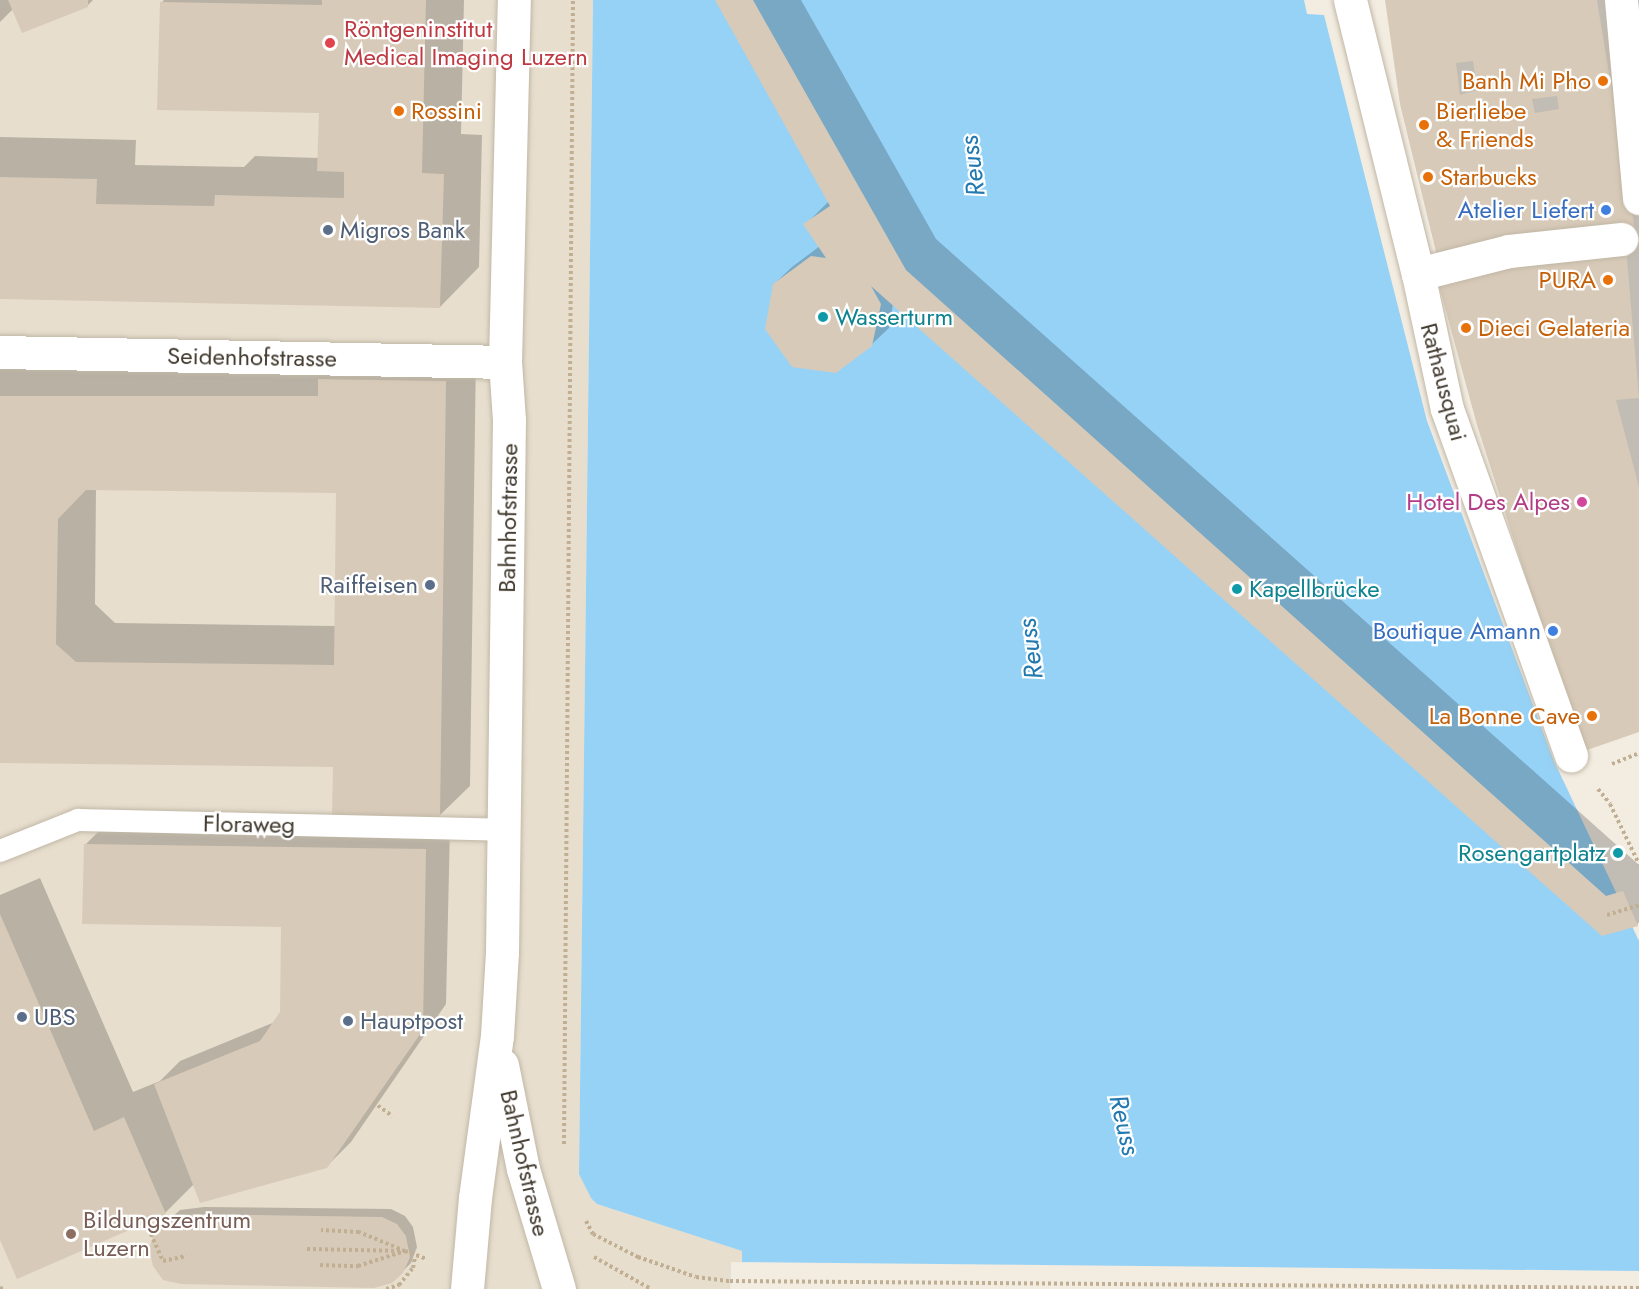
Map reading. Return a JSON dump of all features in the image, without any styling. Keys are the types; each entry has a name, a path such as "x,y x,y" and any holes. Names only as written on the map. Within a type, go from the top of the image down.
{"street":[{"name":"Bahnhofstrasse","path":"467,1289 475,1198 497,1036 502,953 509,420 505,362 514,0"},
{"name":"Rathausquai","path":"1350,0 1418,274 1447,409 1571,755"},
{"path":"1621,0 1638,182"},
{"path":"1418,274 1509,251 1621,239"},
{"name":"Seidenhofstrasse","path":"0,352 505,362"},
{"name":"Bahnhofstrasse","path":"497,1036 523,1169 559,1289"}],"lane":[{"name":"Floraweg","path":"0,851 78,820 504,830"}],"path":[{"path":"564,1153 573,0"},
{"path":"1571,755 1610,804 1639,864"},
{"path":"1607,915 1639,905"},
{"path":"374,1102 392,1116"},
{"path":"583,1215 593,1234 638,1257 696,1277 730,1281 1639,1288"},
{"path":"146,1223 163,1261 186,1256"},
{"path":"321,1230 359,1232 415,1257 438,1261"},
{"path":"307,1249 405,1251"},
{"path":"320,1265 358,1266 405,1251"},
{"path":"386,1289 399,1285 413,1268 415,1257"}],"shaded area":[{"path":"0,0 593,0 579,1174 597,1204 742,1251 742,1262 731,1262 730,1289 0,1289"}],"water":[{"name":"Reuss","path":"593,0 1304,0 1307,14 1324,15 1427,421 1554,761 1639,941 1639,1289 730,1289 731,1262 742,1262 742,1251 597,1204 591,1198 579,1174"}],"pier":[{"path":"731,1262 1639,1271 1639,1289 730,1289"}],"building":[{"path":"8,0 88,0 88,7 22,33"},
{"path":"322,0 426,0 422,173 444,174 440,308 0,299 0,177 97,179 96,204 214,206 215,195 344,198 344,172 317,171 319,113 157,110 160,2 322,5"},
{"name":"Kapellbrücke","path":"715,0 753,0 906,270 1606,896 1623,891 1638,926 1602,936 871,286 881,304 872,346 836,373 792,367 765,329 773,284 811,256 826,258 803,224 830,206"},
{"path":"1385,0 1597,0 1635,231 1438,260 1400,104","holes":["1473,61 1477,90 1460,95 1456,63","1557,96 1559,109 1535,113 1532,99"]},
{"path":"1626,248 1639,398 1616,400 1639,487 1639,732 1587,750 1527,581 1477,425 1438,282 1522,264"},
{"path":"318,379 446,381 440,818 332,816 333,767 0,763 0,396 318,396","holes":["86,490 336,493 334,665 76,662 56,644 58,519"]},
{"name":"Hauptpost","path":"84,844 426,849 423,1030 327,1168 200,1203 154,1084 260,1041 280,1012 281,927 82,924"},
{"name":"UBS","path":"0,914 94,1131 124,1117 166,1214 17,1279 0,1240"},
{"path":"195,1214 382,1217 397,1224 406,1236 410,1257 403,1273 392,1283 374,1288 181,1284 163,1280 153,1266 149,1249 155,1230 171,1218"}],"place":[{"name":"Röntgeninstitut Medical Imaging Luzern","path":"330,43"},
{"name":"Banh Mi Pho","path":"1603,81"},
{"name":"Rossini","path":"399,111"},
{"name":"Bierliebe & Friends","path":"1424,125"},
{"name":"Starbucks","path":"1428,177"},
{"name":"Atelier Liefert","path":"1606,210"},
{"name":"Migros Bank","path":"328,230"},
{"name":"PURA","path":"1608,280"},
{"name":"Wasserturm","path":"823,317"},
{"name":"Dieci Gelateria","path":"1466,328"},
{"name":"Hotel Des Alpes","path":"1582,502"},
{"name":"Raiffeisen","path":"430,585"},
{"name":"Kapellbrücke","path":"1237,589"},
{"name":"Boutique Amann","path":"1553,631"},
{"name":"La Bonne Cave","path":"1592,716"},
{"name":"Rosengartplatz","path":"1618,853"},
{"name":"UBS","path":"22,1017"},
{"name":"Hauptpost","path":"348,1021"},
{"name":"Bildungszentrum Luzern","path":"71,1234"}]}
